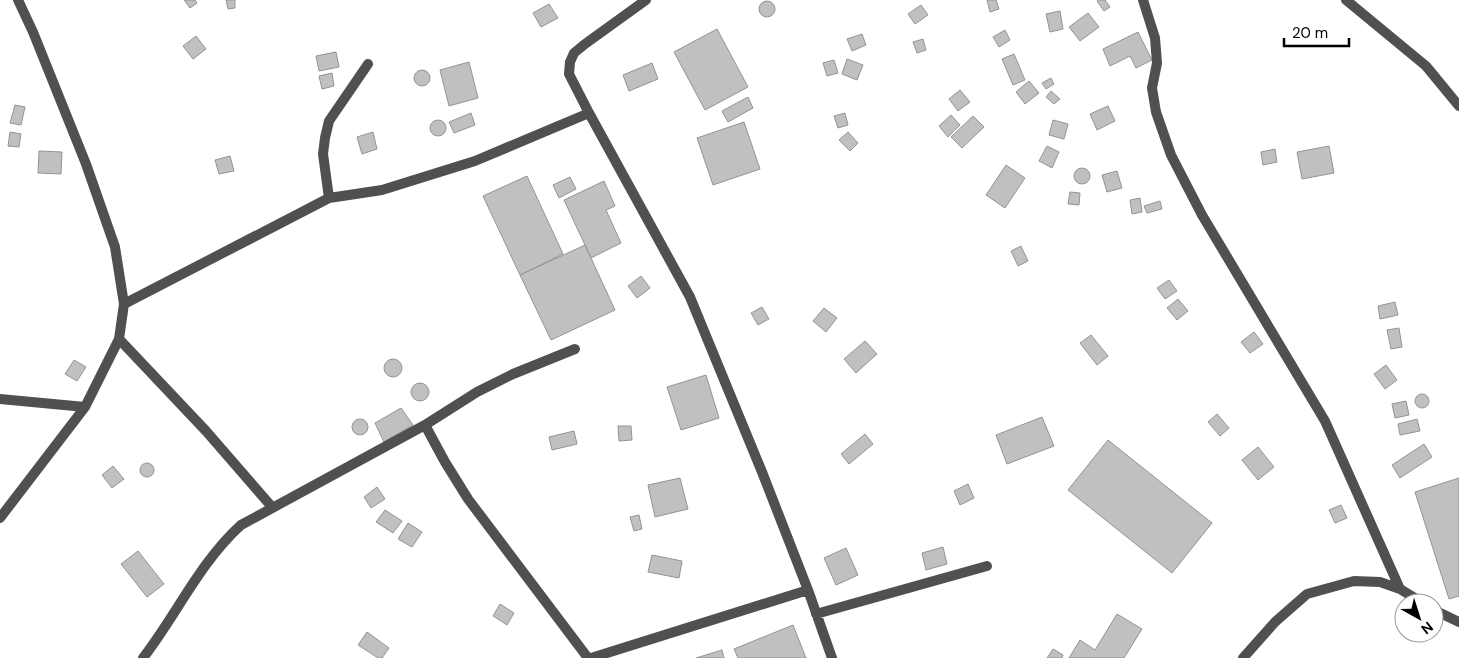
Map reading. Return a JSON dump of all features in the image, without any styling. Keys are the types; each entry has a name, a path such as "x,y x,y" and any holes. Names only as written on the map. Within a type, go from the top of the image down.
{"street":[{"path":"0,518 85,407 119,339 124,304 116,247 86,164 18,0"},
{"path":"646,0 574,53 570,62 570,74 589,113 690,297 762,472 832,658"},
{"path":"1143,0 1155,38 1156,63 1152,88 1156,112 1171,155 1202,215 1325,421 1400,589"},
{"path":"1346,0 1426,66 1459,106"},
{"path":"330,198 323,154 329,121 368,64"},
{"path":"124,304 330,198 382,190 475,161 589,113"},
{"path":"119,339 206,431 272,507"},
{"path":"143,658 212,556 241,525 425,425 477,392 513,374 574,349"},
{"path":"0,399 85,407"},
{"path":"425,425 444,462 468,499 590,658 808,590"},
{"path":"816,614 987,566"},
{"path":"1243,658 1275,622 1307,594 1354,581 1380,582 1407,593"},
{"path":"1444,615 1459,622"}],"building":[{"path":"184,0 195,0 197,3 190,8"},
{"path":"226,0 235,0 235,8 228,9"},
{"path":"987,0 996,0 999,9 990,12"},
{"path":"1098,0 1105,0 1110,7 1104,11"},
{"path":"764,1 770,1 775,6 773,15 764,17 759,12 759,6"},
{"path":"549,4 558,18 541,27 533,13"},
{"path":"921,5 928,15 915,24 908,14"},
{"path":"1060,11 1063,29 1050,32 1046,14"},
{"path":"1088,13 1099,27 1080,41 1069,27"},
{"path":"717,29 748,87 705,110 674,52"},
{"path":"1005,30 1010,40 999,47 993,37"},
{"path":"1138,32 1152,60 1136,68 1130,56 1110,66 1103,49"},
{"path":"862,34 866,45 852,51 847,39"},
{"path":"196,36 206,49 193,59 183,46"},
{"path":"923,39 926,50 917,53 913,42"},
{"path":"336,52 339,67 319,71 316,56"},
{"path":"1014,54 1025,80 1013,85 1002,59"},
{"path":"847,59 863,65 857,80 842,74"},
{"path":"834,60 838,73 827,76 823,63"},
{"path":"469,62 478,98 449,106 440,70"},
{"path":"652,63 658,79 629,91 623,75"},
{"path":"419,70 425,70 430,75 428,84 419,86 414,81 414,75"},
{"path":"332,73 334,86 322,89 319,76"},
{"path":"1051,78 1054,84 1046,89 1042,83"},
{"path":"1029,81 1039,93 1025,104 1016,92"},
{"path":"960,90 970,102 958,111 949,99"},
{"path":"1051,91 1060,99 1054,104 1046,97"},
{"path":"748,97 753,108 728,122 722,111"},
{"path":"15,105 25,107 21,125 10,123"},
{"path":"1108,106 1115,121 1097,130 1090,114"},
{"path":"471,113 475,125 454,133 449,122"},
{"path":"845,113 848,125 838,128 834,116"},
{"path":"951,115 960,125 948,137 939,126"},
{"path":"973,116 984,127 962,148 951,137"},
{"path":"435,120 441,120 446,125 444,134 435,136 430,131 430,125"},
{"path":"1053,120 1068,124 1064,139 1049,135"},
{"path":"744,122 760,169 713,185 697,138"},
{"path":"10,132 21,134 19,147 8,146"},
{"path":"373,132 377,149 362,154 357,137"},
{"path":"848,132 858,143 850,151 839,140"},
{"path":"1047,146 1059,152 1052,168 1039,161"},
{"path":"1329,146 1334,173 1302,179 1297,152"},
{"path":"1275,149 1277,162 1263,165 1261,152"},
{"path":"39,151 62,152 61,174 38,173"},
{"path":"230,156 234,171 219,174 215,160"},
{"path":"1006,165 1025,178 1005,208 986,195"},
{"path":"1082,168 1088,170 1090,176 1088,182 1082,184 1076,182 1074,176 1076,170"},
{"path":"1117,171 1122,188 1107,192 1102,175"},
{"path":"527,176 563,254 520,275 483,196"},
{"path":"570,177 576,189 559,198 553,185"},
{"path":"604,181 615,206 606,210 621,243 591,258 564,200"},
{"path":"1070,192 1080,193 1079,205 1068,204"},
{"path":"1140,198 1142,212 1132,214 1130,200"},
{"path":"1160,201 1162,209 1147,213 1144,206"},
{"path":"585,245 615,310 551,340 520,275"},
{"path":"1021,246 1028,261 1018,266 1011,251"},
{"path":"641,276 650,288 637,298 628,286"},
{"path":"1169,280 1177,291 1165,299 1157,288"},
{"path":"1178,299 1188,311 1177,320 1167,308"},
{"path":"1395,302 1398,315 1380,319 1378,306"},
{"path":"762,307 769,319 758,325 751,313"},
{"path":"824,308 837,318 826,332 813,321"},
{"path":"1399,328 1402,347 1391,349 1387,330"},
{"path":"1254,332 1263,344 1250,353 1241,342"},
{"path":"1091,335 1108,356 1097,365 1080,343"},
{"path":"865,341 877,354 856,373 844,359"},
{"path":"389,359 397,359 402,364 400,375 389,377 384,372 384,364"},
{"path":"74,360 86,367 77,381 65,374"},
{"path":"1386,365 1397,380 1385,389 1374,374"},
{"path":"706,375 719,418 681,430 667,387"},
{"path":"420,383 426,386 429,392 426,398 420,401 414,398 411,392 414,386"},
{"path":"1422,394 1427,396 1429,401 1427,406 1422,408 1417,406 1415,401 1417,396"},
{"path":"1406,401 1409,415 1395,418 1392,404"},
{"path":"401,408 413,425 384,442 375,423"},
{"path":"1217,414 1229,428 1220,436 1208,422"},
{"path":"1042,417 1054,446 1007,464 996,435"},
{"path":"360,419 366,421 368,427 366,433 360,435 354,433 352,427 354,421"},
{"path":"1417,419 1420,431 1400,435 1398,424"},
{"path":"618,426 631,426 632,440 619,441"},
{"path":"574,431 577,444 552,450 549,437"},
{"path":"865,434 873,444 849,464 841,454"},
{"path":"1108,440 1212,523 1172,573 1068,490"},
{"path":"1424,444 1432,457 1400,478 1392,465"},
{"path":"1258,447 1274,467 1258,480 1242,460"},
{"path":"144,463 150,463 154,470 150,477 144,477 140,473 140,467"},
{"path":"113,466 124,479 112,488 102,475"},
{"path":"680,478 688,509 655,517 648,485"},
{"path":"1459,478 1459,596 1449,599 1415,492"},
{"path":"968,484 974,498 960,505 954,491"},
{"path":"377,487 385,499 371,508 364,497"},
{"path":"1341,505 1347,518 1335,523 1329,510"},
{"path":"385,510 402,521 393,533 376,522"},
{"path":"639,515 642,529 634,531 630,517"},
{"path":"408,523 422,532 412,547 398,539"},
{"path":"943,547 947,564 926,570 922,553"},
{"path":"846,548 858,575 836,585 824,558"},
{"path":"138,551 164,584 147,597 121,564"},
{"path":"652,555 682,561 679,578 648,572"},
{"path":"500,604 514,613 507,625 493,616"},
{"path":"1117,614 1142,629 1124,658 1069,658 1080,640 1095,650"},
{"path":"793,625 806,658 738,658 734,649"},
{"path":"367,632 389,648 382,658 378,658 358,645"},
{"path":"1053,649 1063,655 1062,658 1047,658"},
{"path":"722,650 724,658 696,658"}]}
